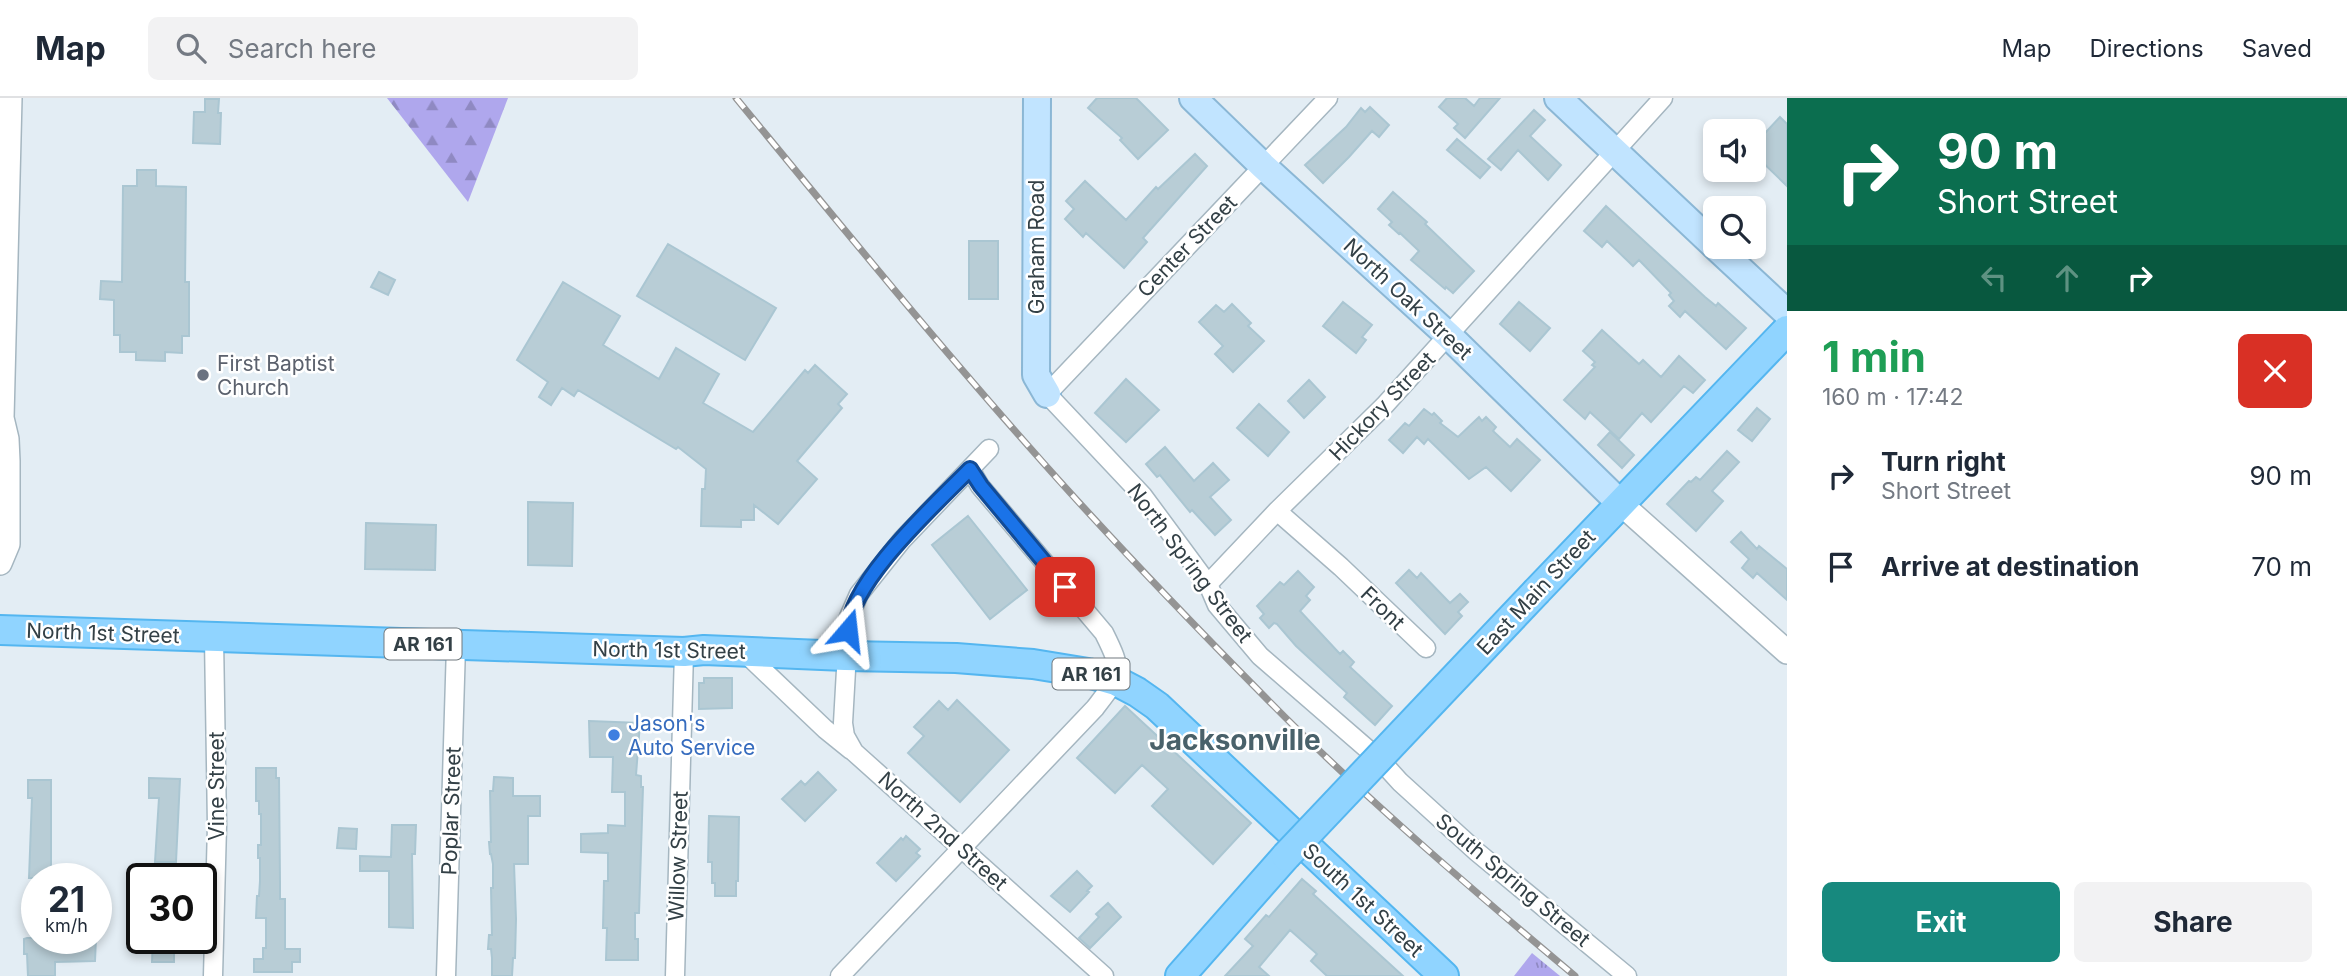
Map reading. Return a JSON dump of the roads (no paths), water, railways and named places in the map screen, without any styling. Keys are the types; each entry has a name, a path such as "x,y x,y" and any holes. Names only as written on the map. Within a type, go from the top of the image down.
{"main road":[{"name":"Graham Road","path":"1037,98 1036,375 1047,394"},
{"name":"North Oak Street","path":"1193,98 1263,166 1449,336 1620,503"},
{"path":"1558,98 1703,234"},
{"path":"1730,259 1787,313"},
{"name":"East Main Street","path":"1180,976 1286,856 1787,330"},
{"name":"North 1st Street","path":"0,630 456,646 684,652 704,650 979,659 1044,666 1088,673 1115,681 1137,692 1157,706 1282,824"},
{"name":"South 1st Street","path":"1282,824 1444,976"}],"street":[{"path":"0,563 8,544 8,461 1,421 10,98"},
{"name":"Center Street","path":"1047,394 1328,98"},
{"name":"Hickory Street","path":"1208,584 1277,511 1384,406 1662,98"},
{"name":"North Spring Street","path":"1047,394 1143,496 1208,584 1217,605 1259,656 1380,760 1400,782"},
{"name":"North 2nd Street","path":"989,449 902,540 859,594 849,617 845,656 845,736 854,752 1104,976"},
{"path":"840,976 1095,708 1115,681 1118,660 1104,633 981,486 970,469"},
{"path":"1620,503 1787,652"},
{"name":"Front","path":"1277,511 1426,648"},
{"name":"Vine Street","path":"213,976 217,826 214,638"},
{"name":"Poplar Street","path":"446,976 456,646"},
{"path":"743,651 825,729 854,752"},
{"name":"Willow Street","path":"675,976 684,652"},
{"name":"South Spring Street","path":"1400,782 1477,852 1626,976"}],"railway":[{"path":"736,98 993,406 1174,603 1337,768 1455,874 1575,976"}],"place":[{"name":"First Baptist Church","path":"203,375"},
{"name":"Jason's Auto Service","path":"614,735"}],"district":[{"name":"Jacksonville","path":"1235,740"}]}
